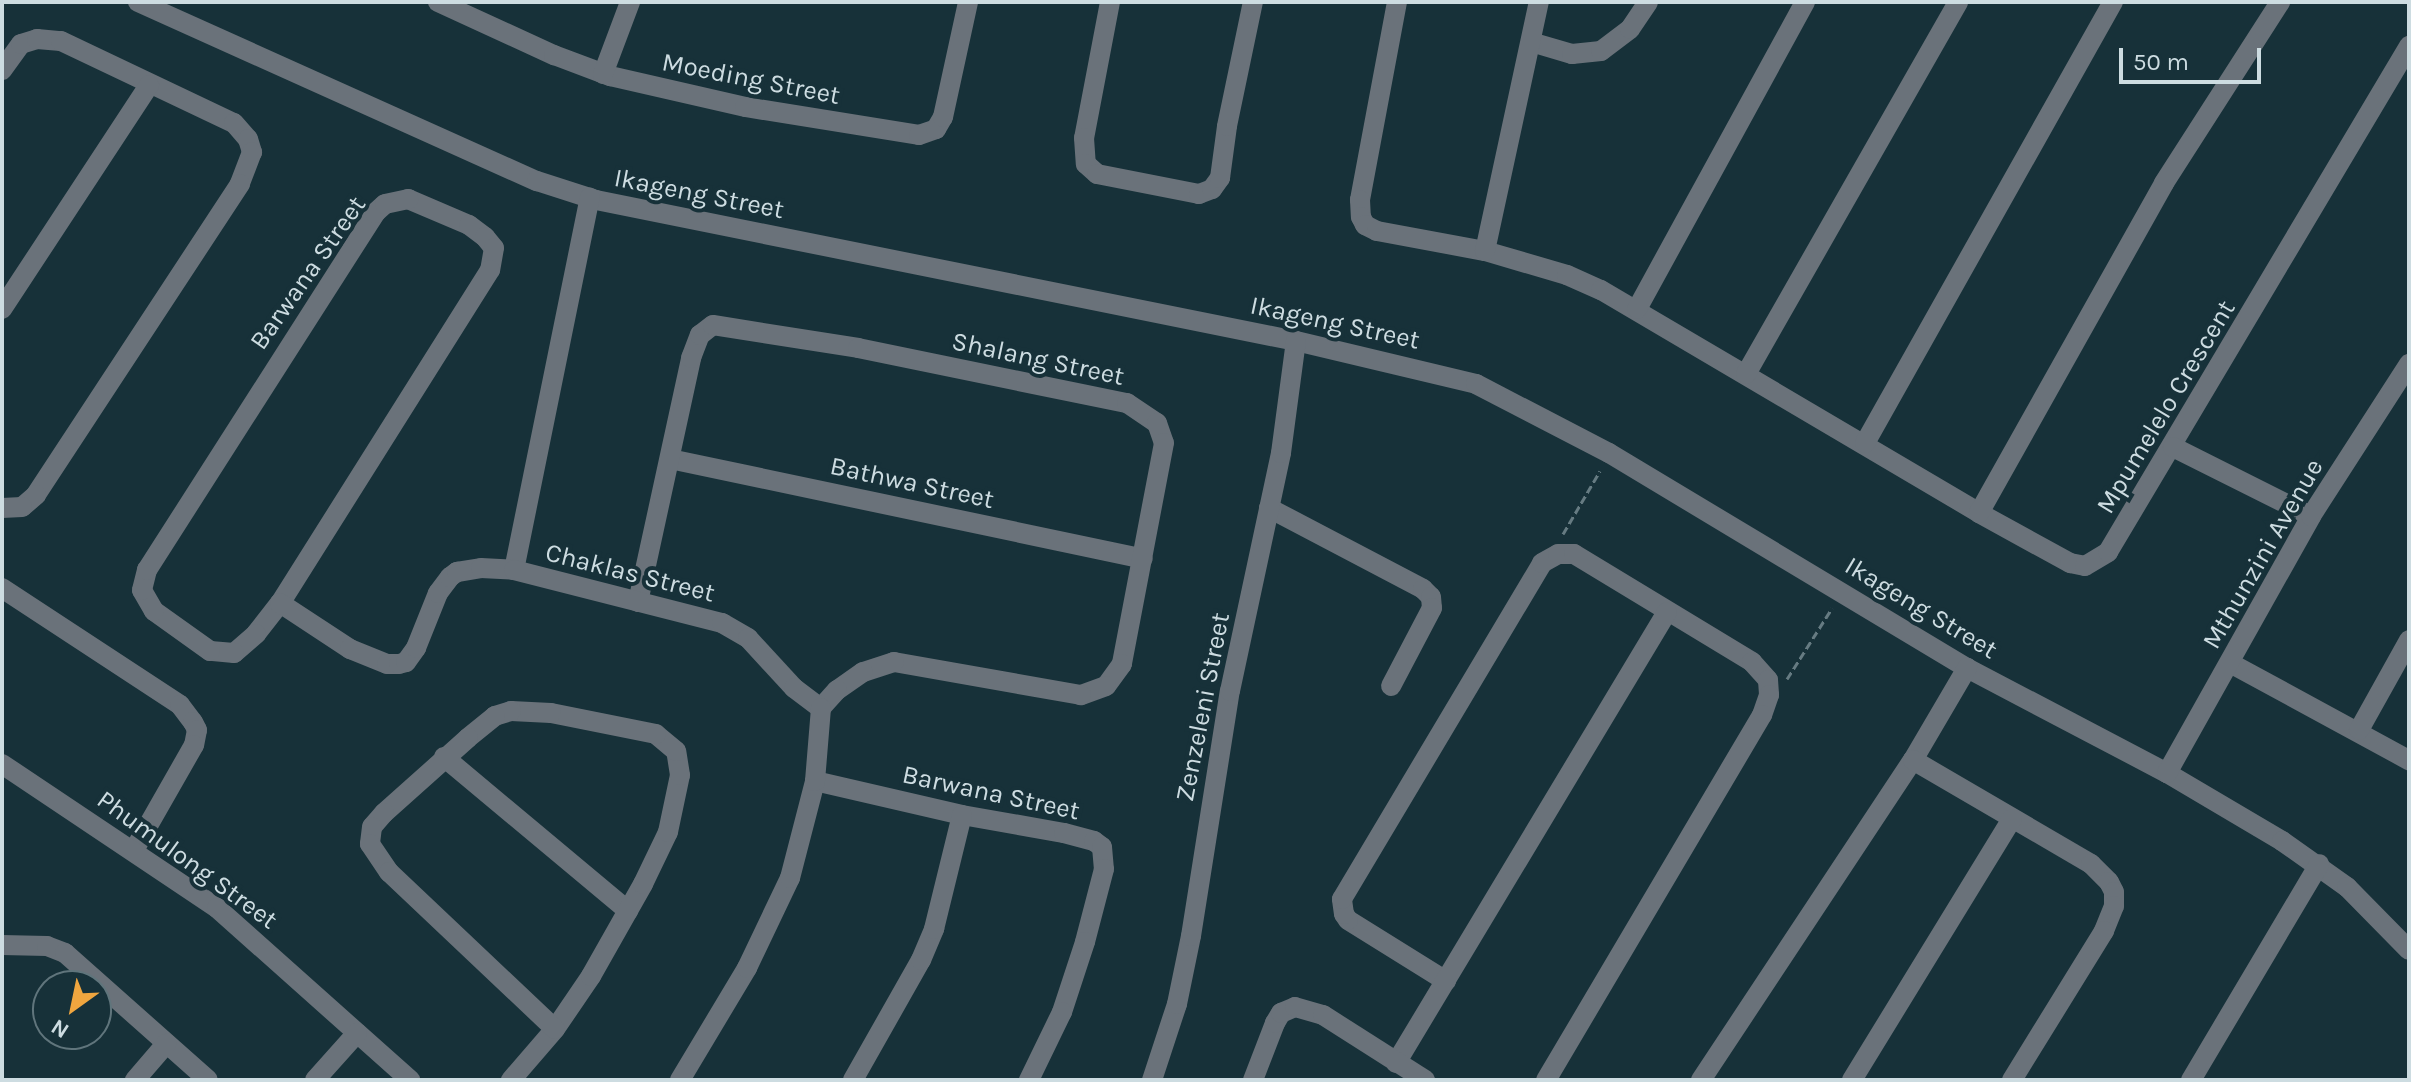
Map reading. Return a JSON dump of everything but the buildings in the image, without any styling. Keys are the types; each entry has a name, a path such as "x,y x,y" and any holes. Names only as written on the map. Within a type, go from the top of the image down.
{"street":[{"name":"Ikageng Street","path":"138,2 537,181 590,198 1296,341 1476,384 1609,453 1967,668 2167,773 2319,864 2372,910 2409,950"},
{"name":"Moeding Street","path":"438,2 603,74 745,107 909,135 926,134 936,129 943,117 968,2"},
{"path":"603,74 630,2"},
{"path":"1110,2 1084,138 1086,164 1097,174 1199,194 1212,189 1220,178 1227,126 1253,2"},
{"name":"Mpumelelo Crescent","path":"1397,2 1360,200 1362,221 1377,231 1485,251 1567,275 1637,309 1979,513 2070,563 2090,566 2108,552 2173,447 2409,46"},
{"path":"1485,251 1539,2"},
{"path":"1531,42 1572,54 1601,51 1630,29 1648,2"},
{"path":"1637,309 1805,2"},
{"path":"1746,374 1958,2"},
{"path":"1865,443 2113,2"},
{"path":"1979,513 2164,183 2280,2"},
{"path":"2,70 21,44 47,39 87,52 149,85 234,123 248,139 251,161 240,184 36,495 22,507 2,508"},
{"path":"2,309 149,85"},
{"name":"Chaklas Street","path":"590,198 514,570 708,618 734,629 748,638 794,688 821,708"},
{"name":"Barwana Street","path":"393,201 418,201 485,237 494,248 493,261 474,298 280,603 245,644 234,653 223,654 193,641 154,611 145,598 142,583 147,570 242,417 375,213 393,201"},
{"name":"Shalang Street","path":"638,602 696,343 713,325 729,325 858,348 1127,403 1152,418 1162,431 1164,443 1122,664 1115,678 1094,693 1057,691 924,664 894,662 863,672 837,690 821,708"},
{"name":"Zenzeleni Street","path":"1152,1080 1177,1004 1230,691 1281,453 1296,341"},
{"name":"Mthunzini Avenue","path":"2167,773 2311,516 2409,364"},
{"path":"2173,447 2311,516"},
{"name":"Bathwa Street","path":"670,459 1143,559"},
{"path":"1269,508 1423,589 1431,597 1432,608 1391,686"},
{"path":"1446,981 1348,920 1342,899 1528,583 1549,557 1566,553 1583,557 1763,671 1769,689 1767,704 1546,1080"},
{"path":"280,603 350,649 387,664 399,664 406,662 416,648 438,593 450,577 457,572 481,568 514,570"},
{"path":"2,588 180,705 193,722 197,730 194,745 134,850"},
{"path":"1396,1063 1667,612"},
{"path":"2359,730 2409,640"},
{"path":"2230,663 2359,730 2409,760"},
{"path":"1701,1080 1913,760 1967,668"},
{"path":"680,1080 774,916 797,854 815,781 821,708"},
{"path":"511,1080 555,1029 591,976 628,911 668,832 680,775 676,751 656,734 621,725 527,710 495,716 444,757 372,827 372,851 432,915 555,1029"},
{"path":"444,757 628,911"},
{"path":"1913,760 2091,864 2109,882 2114,899 2104,931 2012,1080"},
{"name":"Phumulong Street","path":"2,764 134,850 262,944 410,1080"},
{"name":"Barwana Street","path":"815,781 962,815 1081,837 1094,841 1104,854 1104,869 1072,984 1029,1080"},
{"path":"853,1080 894,1014 930,939 962,815"},
{"path":"1852,1080 2012,819"},
{"path":"2191,1080 2319,864"},
{"path":"2,945 47,946 65,953 208,1080"},
{"path":"1253,1080 1275,1023 1281,1013 1295,1007 1323,1015 1425,1080"},
{"path":"315,1080 357,1033"},
{"path":"135,1080 166,1044"}],"path":[{"path":"1549,557 1609,453"},
{"path":"1767,704 1792,673 1842,591"}]}
